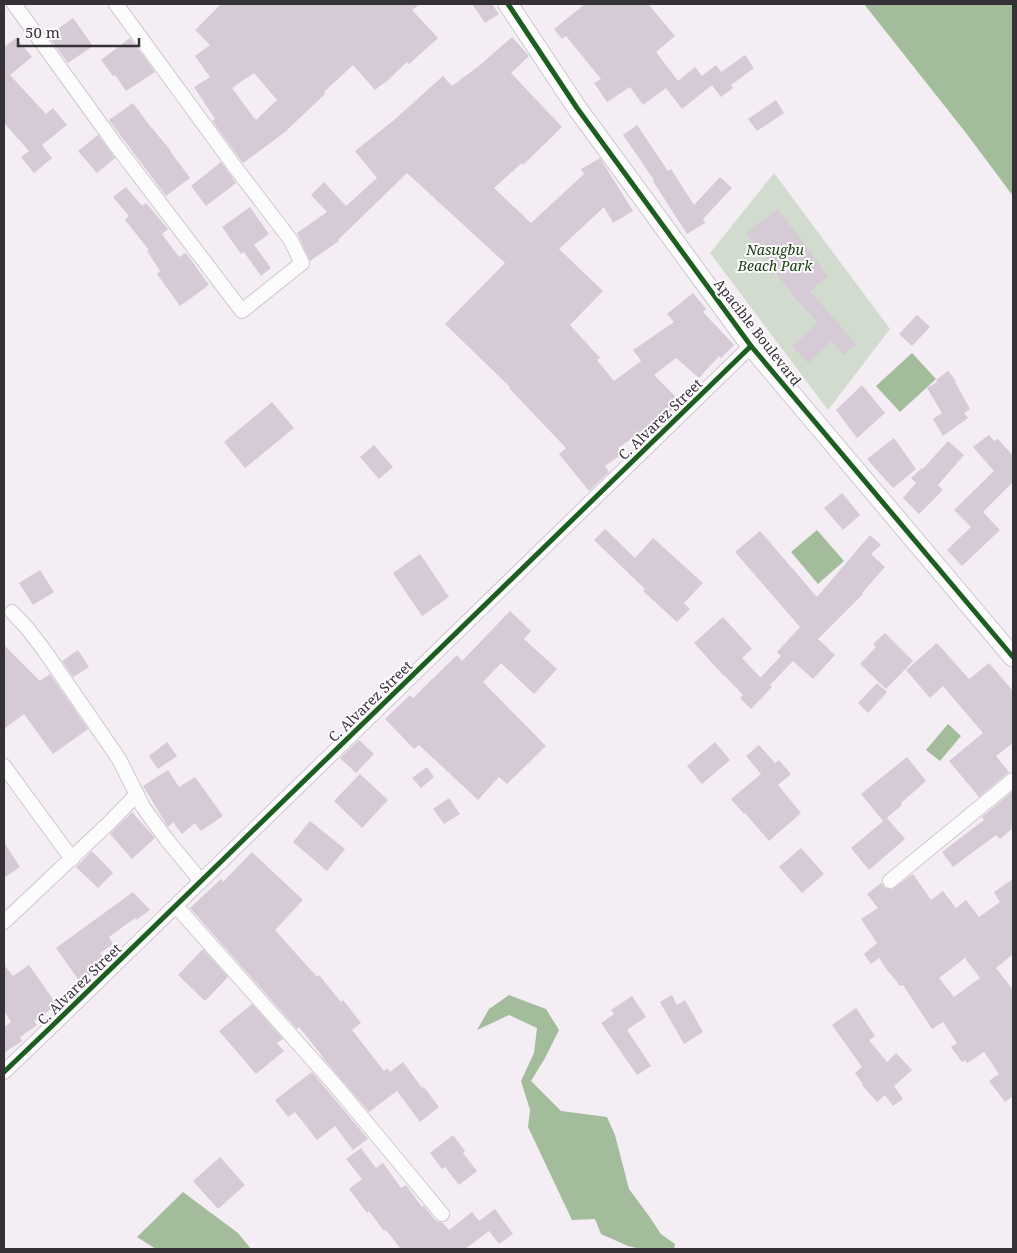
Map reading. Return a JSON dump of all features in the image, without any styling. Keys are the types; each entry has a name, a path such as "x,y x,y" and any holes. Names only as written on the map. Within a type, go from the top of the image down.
{"street":[{"path":"14,4 115,144 242,311 302,263 290,239 116,4"},
{"name":"Apacible Boulevard","path":"508,4 578,108 751,346 1013,656"},
{"name":"C. Alvarez Street","path":"4,1072 751,346"},
{"path":"12,612 44,650 119,758 143,807 167,840 202,881"},
{"path":"4,766 72,859"},
{"path":"890,881 1013,780"},
{"path":"4,922 72,859 137,794"},
{"path":"176,906 336,1086 442,1214"}],"green space":[{"name":"Nasugbu Beach Park","path":"774,173 890,329 828,410 710,253"}],"shaded area":[{"path":"864,4 1013,4 1013,196 966,133"},
{"path":"912,353 936,379 900,412 876,386"},
{"path":"817,530 844,561 818,584 791,552"},
{"path":"948,724 961,736 940,761 926,750"},
{"path":"509,995 546,1009 559,1030 531,1081 561,1111 607,1117 615,1135 629,1189 661,1234 675,1244 674,1249 641,1249 628,1246 601,1234 595,1219 572,1220 528,1127 530,1110 521,1081 534,1053 537,1028 509,1015 477,1030 489,1009"},
{"path":"183,1192 238,1233 251,1249 156,1249 137,1237"}],"building":[{"path":"221,4 420,4 412,10 438,38 409,64 407,62 375,90 353,65 285,132 243,163 212,121 215,119 194,87 210,77 195,56 210,45 195,30","holes":["254,73 277,100 256,120 232,88"]},
{"path":"472,4 492,4 499,14 485,23"},
{"path":"585,4 648,4 675,36 656,52 678,81 695,67 702,76 716,65 721,72 745,55 754,68 731,85 733,88 721,97 712,85 682,109 666,88 643,105 630,87 607,102 594,83 601,79 566,36 562,39 554,29"},
{"path":"73,18 93,46 68,63 48,36"},
{"path":"512,37 529,56 511,73 562,127 523,165 522,163 494,188 531,223 584,174 581,169 600,158 633,211 613,223 604,207 559,249 603,291 570,325 600,358 597,360 614,381 641,361 633,350 674,322 667,314 693,293 706,309 703,312 734,345 721,358 719,356 699,378 676,358 654,375 681,402 658,424 657,422 618,448 622,454 605,466 609,472 589,491 559,454 566,448 510,387 445,324 505,263 407,173 339,241 310,261 297,233 327,212 311,195 324,182 346,206 377,178 355,151 394,120 443,76 452,86"},
{"path":"16,38 32,57 10,75 46,114 53,108 67,125 42,145 52,158 34,173 21,157 29,151 4,123 4,47"},
{"path":"130,38 155,72 126,91 101,60"},
{"path":"776,100 784,113 757,131 748,119"},
{"path":"133,103 190,178 166,196 109,120"},
{"path":"637,125 668,171 671,169 694,205 720,177 732,188 703,219 705,223 687,234 654,180 623,135"},
{"path":"98,135 115,158 97,173 78,151"},
{"path":"221,162 236,183 206,206 191,186"},
{"path":"126,187 142,206 146,203 168,229 162,234 179,257 186,253 209,285 180,306 157,274 160,271 147,251 149,250 125,220 129,216 113,197"},
{"path":"250,207 269,234 254,245 271,268 261,276 244,252 241,254 222,227"},
{"path":"778,209 828,276 810,291 856,344 843,355 832,341 808,363 792,346 818,323 798,302 746,233"},
{"path":"917,315 930,327 912,346 899,334"},
{"path":"948,371 956,381 970,409 964,413 968,418 943,436 933,419 942,413 927,388 937,382 936,380"},
{"path":"862,385 885,413 857,438 836,410"},
{"path":"272,402 294,428 245,468 224,442"},
{"path":"989,435 994,441 998,439 1013,456 1013,482 983,512 1000,530 962,566 947,550 971,527 954,510 994,471 973,447"},
{"path":"894,438 916,469 893,488 867,459"},
{"path":"948,441 964,455 938,485 943,490 919,514 903,498 916,483 911,478 923,469"},
{"path":"374,445 393,467 379,479 360,457"},
{"path":"842,493 860,515 843,530 824,508"},
{"path":"605,529 635,558 653,538 703,583 684,603 690,609 677,622 643,591 645,589 594,540"},
{"path":"760,531 817,597 870,535 881,545 871,554 885,567 863,594 818,639 835,655 813,679 793,661 770,685 772,687 751,709 740,698 743,695 694,643 723,617 752,649 742,658 761,677 781,656 777,652 800,627 735,552"},
{"path":"420,554 449,597 422,616 393,573"},
{"path":"40,570 54,592 33,605 19,583"},
{"path":"510,611 531,631 524,639 557,669 534,694 501,663 483,682 546,746 507,784 499,777 478,800 419,745 414,749 385,719 410,695 413,698 457,655 462,661"},
{"path":"885,633 913,661 886,689 860,664 876,647 873,644"},
{"path":"937,643 969,679 989,663 1013,691 1013,743 996,756 1009,772 979,797 949,761 983,733 943,686 930,698 906,670"},
{"path":"4,645 40,681 50,674 88,729 53,754 24,714 4,729"},
{"path":"78,650 89,667 73,677 62,661"},
{"path":"877,683 887,692 868,713 858,703"},
{"path":"359,740 374,754 356,773 340,758"},
{"path":"167,742 177,756 158,769 149,756"},
{"path":"715,742 730,760 702,784 687,766"},
{"path":"759,745 775,763 779,760 791,774 778,785 801,813 769,841 731,799 761,774 746,756"},
{"path":"907,757 926,781 883,821 861,794"},
{"path":"427,767 434,777 421,788 412,778"},
{"path":"168,770 179,787 195,777 223,816 201,831 195,823 182,834 173,822 168,827 143,786"},
{"path":"360,774 388,800 362,828 334,801"},
{"path":"1013,791 1013,828 1000,839 996,835 953,867 942,852 984,820 982,817"},
{"path":"449,798 460,814 444,824 433,809"},
{"path":"132,812 155,838 132,859 110,834"},
{"path":"887,818 905,839 869,870 851,848"},
{"path":"310,821 345,849 327,871 293,842"},
{"path":"4,842 20,867 4,878"},
{"path":"801,848 824,874 802,893 779,867"},
{"path":"92,851 113,873 98,888 76,867"},
{"path":"252,852 303,900 275,930 317,977 319,975 341,1002 343,1000 361,1023 352,1030 384,1071 387,1068 390,1072 403,1062 439,1107 420,1122 397,1091 369,1112 299,1027 297,1029 190,908 221,879 223,882"},
{"path":"913,874 931,900 943,891 956,908 966,900 979,917 1000,902 994,892 1013,879 1013,954 996,968 1013,990 1013,1096 1005,1102 989,1081 999,1074 984,1052 967,1063 965,1060 962,1062 951,1047 957,1043 943,1022 932,1029 903,985 900,986 879,958 871,964 864,954 877,943 861,919 878,908 867,894 881,883 884,887 891,890","holes":["965,958 980,978 954,997 939,978"]},
{"path":"133,892 150,910 136,920 135,918 109,937 113,944 100,953 106,961 80,982 56,948"},
{"path":"203,949 228,977 205,1001 178,975"},
{"path":"4,965 13,976 29,965 57,1005 34,1021 37,1025 20,1037 22,1041 4,1053 4,1027 11,1022 4,1011"},
{"path":"672,995 677,1005 685,1000 703,1032 684,1044 660,1002"},
{"path":"632,996 646,1017 627,1030 651,1066 637,1075 601,1023 614,1014 611,1010"},
{"path":"252,1004 283,1039 277,1043 284,1051 256,1074 219,1031"},
{"path":"856,1008 875,1036 869,1040 887,1062 896,1053 912,1070 894,1086 903,1099 893,1106 885,1095 877,1102 862,1085 855,1073 862,1067 832,1025"},
{"path":"312,1072 368,1139 353,1150 335,1126 317,1140 295,1112 288,1117 275,1100"},
{"path":"453,1135 465,1151 463,1153 477,1171 459,1185 445,1167 442,1169 430,1153"},
{"path":"361,1148 376,1168 383,1163 401,1188 406,1185 422,1207 424,1206 435,1220 443,1223 449,1230 472,1212 479,1221 495,1209 513,1234 499,1244 489,1231 465,1249 401,1249 369,1211 367,1213 349,1189 362,1179 346,1159"},
{"path":"220,1157 245,1185 218,1209 193,1181"}],"cycle path":[{"path":"508,4 577,108 751,346 1013,657"},
{"path":"4,1072 751,346"}]}
